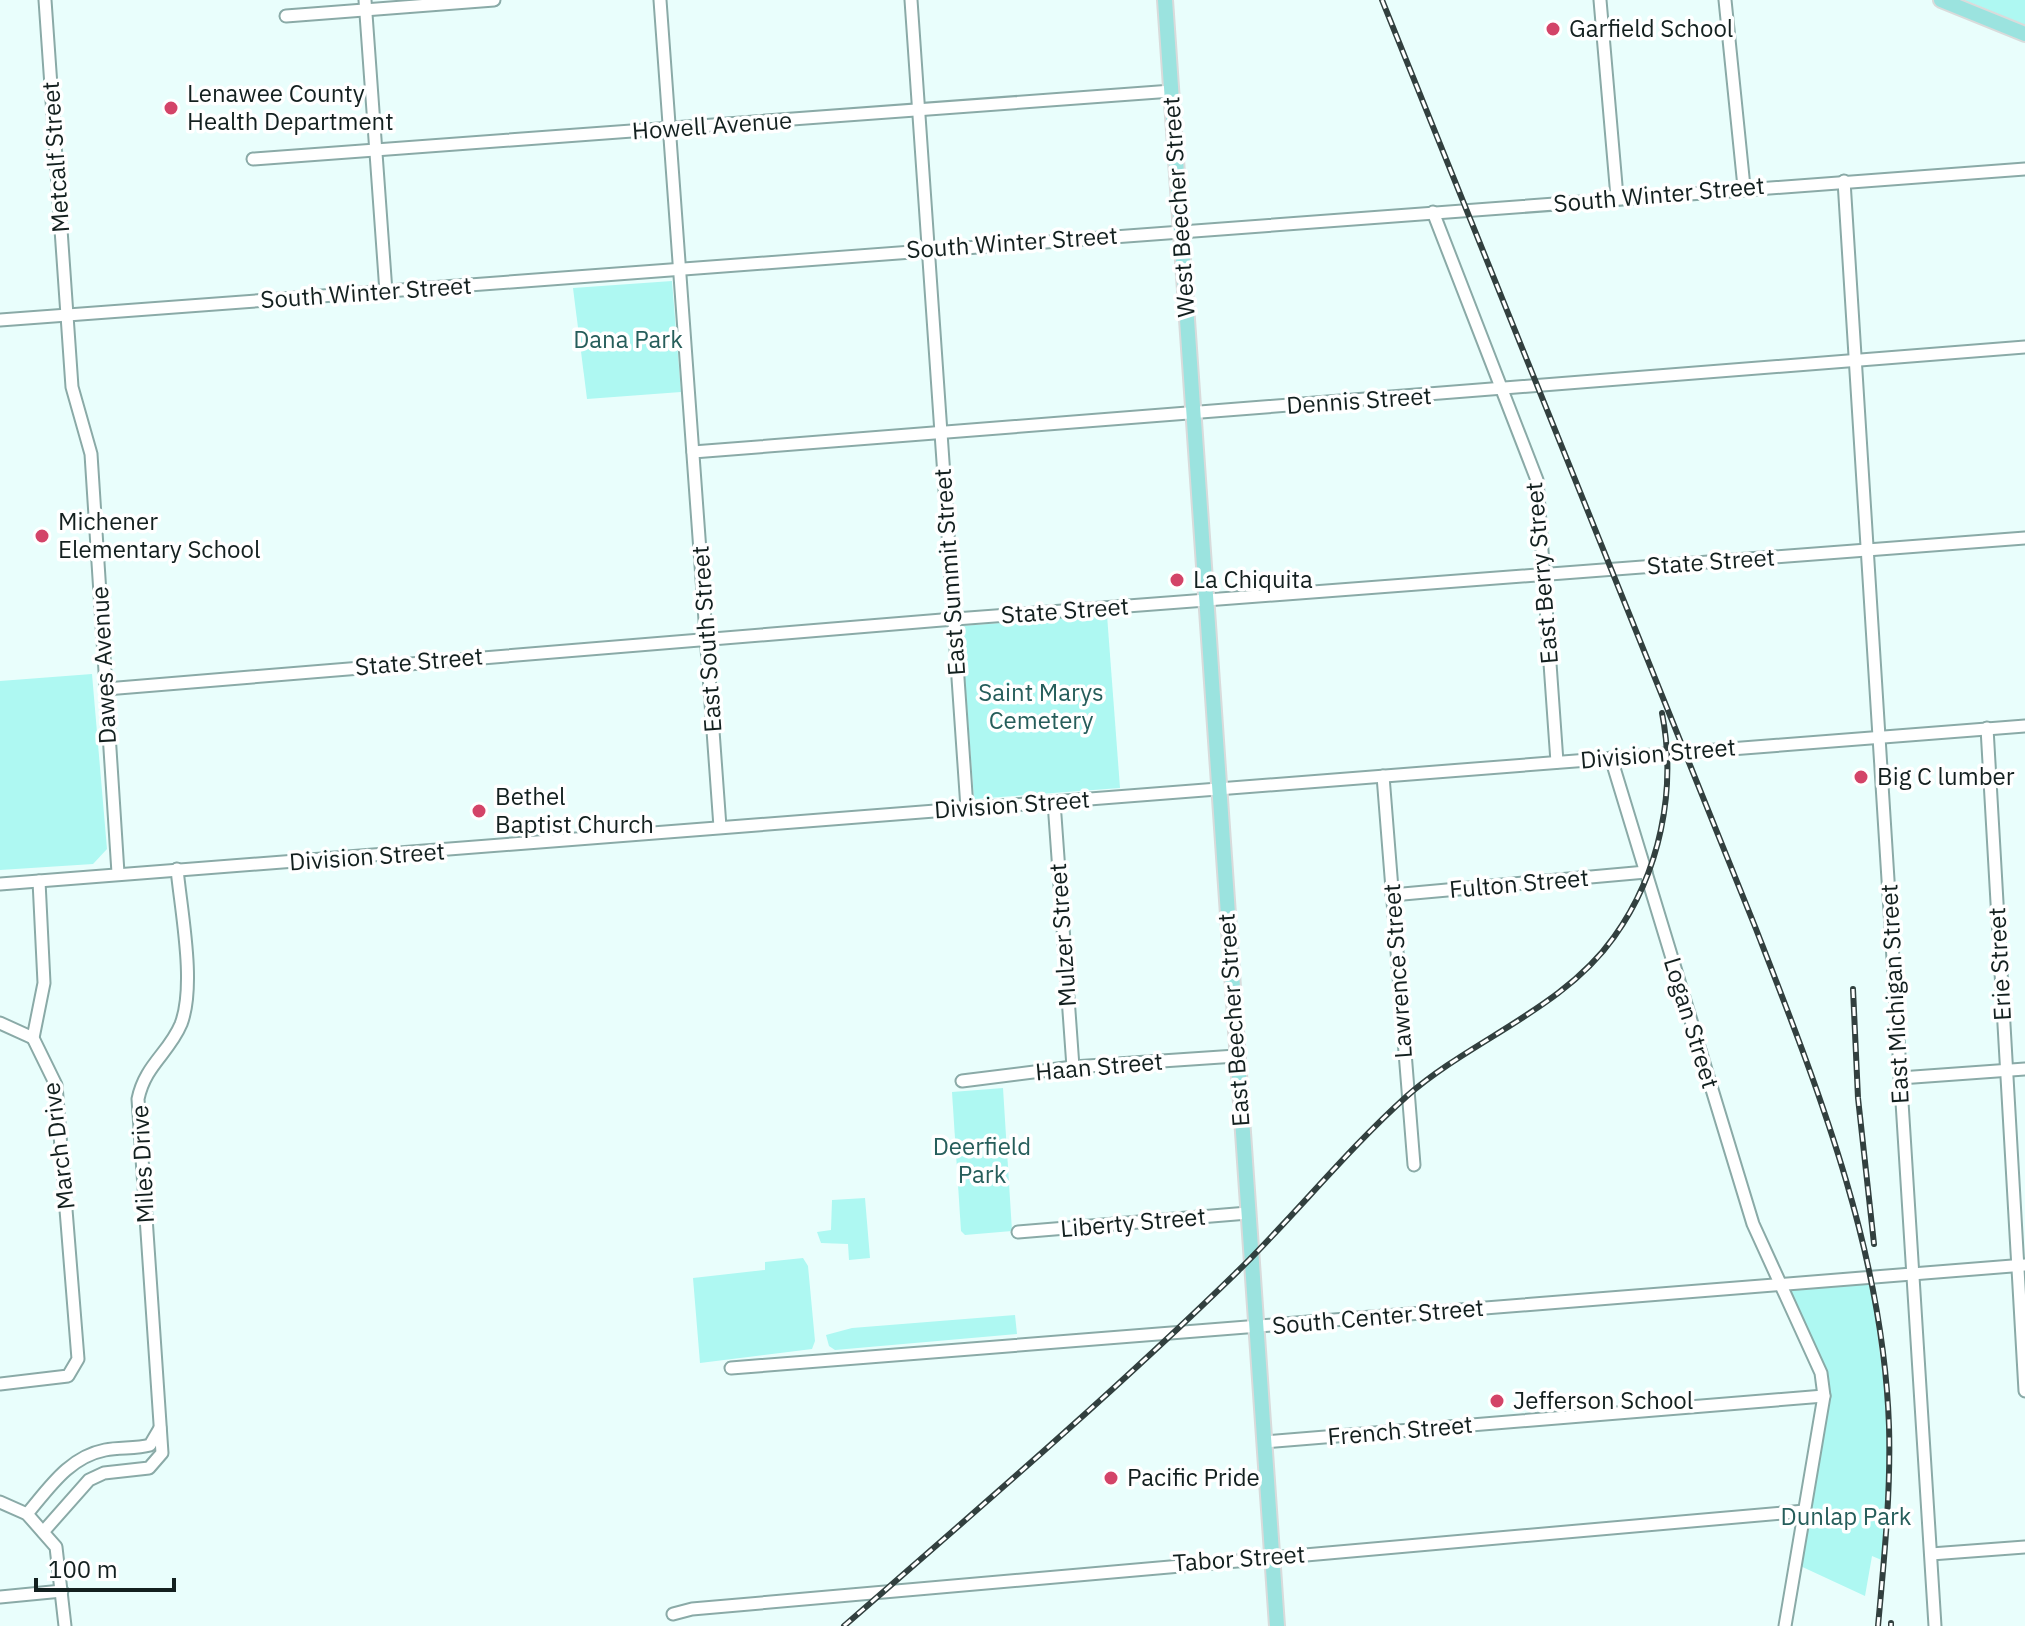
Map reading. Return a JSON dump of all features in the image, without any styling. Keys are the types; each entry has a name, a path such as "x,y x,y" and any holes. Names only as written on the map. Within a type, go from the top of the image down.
{"main road":[{"name":"West Beecher Street","path":"1165,0 1193,414"},
{"path":"1949,1 2025,34"},
{"name":"East Beecher Street","path":"1193,414 1277,1626"}],"street":[{"name":"Metcalf Street","path":"45,0 67,315"},
{"path":"286,16 365,5 494,0"},
{"name":"East South Street","path":"660,0 720,827"},
{"name":"East Summit Street","path":"911,0 967,808"},
{"path":"1600,0 1617,197"},
{"path":"1725,0 1744,187"},
{"path":"365,5 386,292"},
{"name":"Howell Avenue","path":"253,159 1172,91"},
{"name":"South Winter Street","path":"0,320 1744,187 2025,169"},
{"name":"East Michigan Street","path":"1844,181 1935,1626"},
{"name":"East Berry Street","path":"1433,212 1537,483 1557,762"},
{"name":"Dawes Avenue","path":"67,315 72,387 91,454 118,873"},
{"name":"Dennis Street","path":"693,452 2025,347"},
{"name":"State Street","path":"106,689 707,638 2025,538"},
{"name":"Division Street","path":"0,884 118,873 378,857 720,827 2025,726"},
{"name":"Erie Street","path":"1987,728 2005,1071 2021,1265 2025,1391"},
{"name":"Logan Street","path":"1611,758 1742,1193 1780,1284 1813,1349 1824,1396"},
{"name":"Lawrence Street","path":"1383,776 1414,1165"},
{"name":"Mulzer Street","path":"1054,802 1073,1067"},
{"name":"Miles Drive","path":"35,1523 89,1480 104,1473 154,1465 162,1453 138,1099 148,1069 179,1028 185,1013 186,983 177,869"},
{"name":"Fulton Street","path":"1392,895 1646,872"},
{"path":"0,1023 33,1038 44,983 39,881"},
{"name":"March Drive","path":"0,1384 58,1380 68,1376 75,1367 77,1344 58,1096 53,1076 33,1038"},
{"name":"Haan Street","path":"962,1081 1073,1067 1236,1056"},
{"path":"1900,1078 2025,1069"},
{"name":"Liberty Street","path":"1018,1232 1248,1213"},
{"name":"South Center Street","path":"731,1368 2021,1265"},
{"path":"1785,1626 1824,1396"},
{"name":"French Street","path":"1264,1442 1824,1396"},
{"path":"35,1523 75,1462 102,1450 150,1445 161,1424"},
{"path":"0,1502 35,1523 59,1555 65,1626"},
{"name":"Tabor Street","path":"673,1614 692,1609 1805,1511"},
{"path":"1931,1554 2025,1547"},
{"path":"0,1597 62,1591"}],"green space":[{"path":"1964,0 2025,0 2025,25"},
{"name":"Dana Park","path":"672,281 681,392 587,399 573,288"},
{"name":"Saint Marys Cemetery","path":"1107,615 1120,788 974,799 961,626"},
{"path":"92,674 107,849 93,864 0,870 0,681"},
{"name":"Deerfield Park","path":"1003,1088 1012,1231 965,1235 961,1231 952,1092"},
{"path":"865,1198 870,1258 849,1260 848,1244 821,1243 817,1232 831,1230 832,1200"},
{"path":"803,1258 808,1266 815,1341 812,1349 700,1363 693,1278 765,1270 765,1262"},
{"name":"Dunlap Park","path":"1870,1276 1889,1424 1884,1561 1872,1556 1865,1596 1796,1564 1824,1386 1780,1284"},
{"path":"1015,1315 1017,1334 835,1350 829,1346 826,1335 852,1328"}],"railway":[{"path":"1382,0 1756,929 1844,1172 1874,1297 1884,1361 1889,1426 1889,1476 1878,1626"},
{"path":"844,1626 1044,1451 1190,1317 1407,1096 1460,1057 1543,1004 1593,962 1630,912 1643,886 1661,830 1667,771 1662,713"},
{"path":"1853,989 1858,1098 1874,1244"}],"place":[{"name":"Garfield School","path":"1553,29"},
{"name":"Lenawee County Health Department","path":"171,108"},
{"name":"Michener Elementary School","path":"42,536"},
{"name":"La Chiquita","path":"1177,580"},
{"name":"Big C lumber","path":"1861,777"},
{"name":"Bethel Baptist Church","path":"479,811"},
{"name":"Jefferson School","path":"1497,1401"},
{"name":"Pacific Pride","path":"1111,1478"}]}
